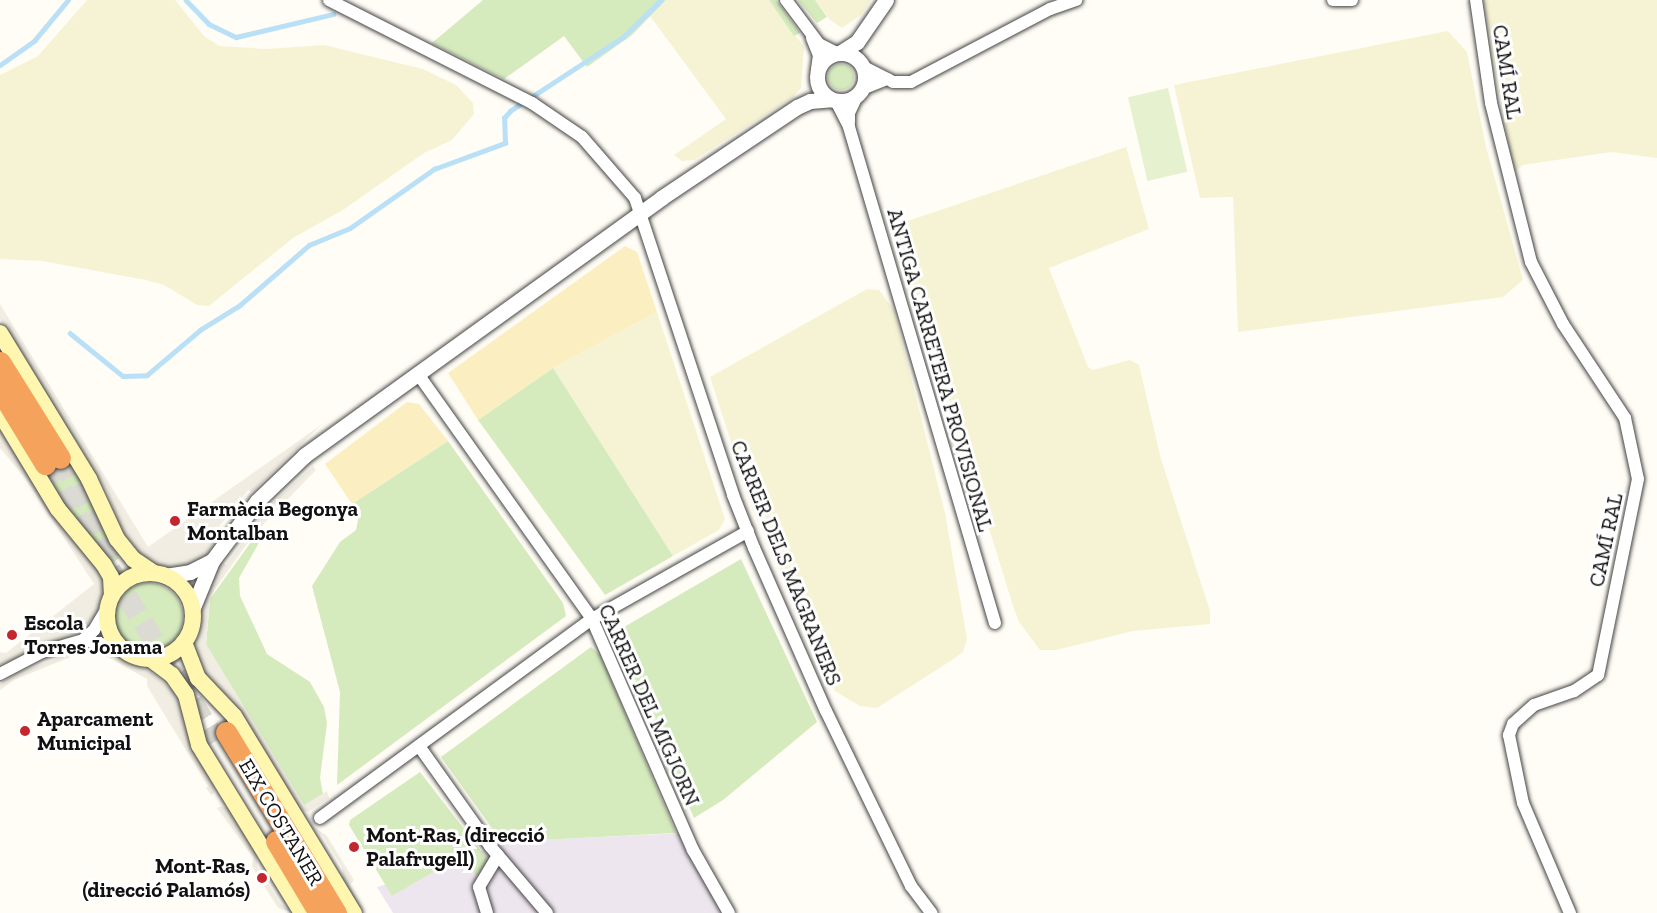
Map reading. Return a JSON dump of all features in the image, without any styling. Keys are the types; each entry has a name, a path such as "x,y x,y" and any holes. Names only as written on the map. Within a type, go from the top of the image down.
{"highway":[{"path":"0,362 53,461 0,390"},
{"name":"EIX COSTANER","path":"319,913 221,736 336,913"}],"main road":[{"path":"0,333 89,479 117,539 133,559 183,589 192,610 184,642 170,655 152,660 135,657 121,648 110,633 108,571 58,509 0,413"},
{"path":"110,601 130,578 159,575"},
{"path":"184,642 198,678 234,716 354,913"},
{"path":"152,660 172,675 186,695 200,745 302,913"}],"street":[{"name":"CARRER DELS MAGRANERS","path":"329,0 532,103 582,137 603,158 635,198 748,531 826,711 911,886 931,913"},
{"path":"786,0 810,34 819,56 817,75 821,91 834,100"},
{"path":"796,107 825,59 851,48 869,27 886,0"},
{"path":"1333,0 1352,0"},
{"name":"CAMÍ RAL","path":"1476,0 1491,103 1531,262 1563,324 1625,418 1638,479 1598,675 1575,691 1534,705 1513,724 1509,735 1523,803 1570,913"},
{"path":"810,34 887,79 911,82 1067,1"},
{"path":"849,126 849,113 860,92 862,64 869,27"},
{"path":"192,610 212,561 257,501 284,474 639,213 796,107 810,101 834,100 860,92 887,79"},
{"name":"ANTIGA CARRETERA PROVISIONAL","path":"834,100 849,126 995,624"},
{"name":"CARRER DEL MIGJORN","path":"418,374 592,619 693,850 729,913"},
{"path":"320,818 592,619 748,531"},
{"path":"159,575 190,572 212,561"},
{"path":"0,675 42,652 83,640 94,630 110,601"},
{"path":"83,640 121,648"},
{"path":"419,746 498,855 547,913"},
{"path":"487,913 481,903 479,887 498,855"}],"shaded area":[{"path":"87,0 175,0 205,37 220,46 266,49 324,45 423,69 456,85 473,103 474,114 452,140 424,153 343,210 293,238 209,306 197,305 164,285 146,280 42,261 0,259 0,75 38,56"},
{"path":"666,0 769,0 804,47 801,88 793,97 694,160 682,161 674,155 726,119 650,16"},
{"path":"815,0 871,0 861,15 842,28 830,20"},
{"path":"1484,0 1657,0 1657,158 1611,152 1523,165 1513,172"},
{"path":"1448,31 1467,52 1486,147 1523,280 1503,297 1238,332 1233,197 1200,198 1174,85"},
{"path":"1126,147 1149,229 1049,268 1088,367 1093,370 1130,360 1139,365 1161,459 1210,611 1210,624 1133,631 1056,650 1040,650 1019,622 1013,606 946,388 949,369 934,345 932,321 913,291 896,225"},
{"path":"867,289 879,290 894,310 945,513 967,639 963,652 877,708 860,706 835,691 753,510 710,377"},
{"path":"0,304 148,547 321,425 252,492 248,490 218,528 224,532 200,562 174,570 157,567 145,561 123,536 108,493 0,319"},
{"path":"657,312 725,519 719,530 673,556 553,368"},
{"path":"0,430 54,515 89,554 102,578 103,592 96,615 79,633 0,665 0,652 6,653 94,584 26,479 0,448"},
{"path":"313,466 316,470 254,534 215,589 210,599 206,644 304,805 327,791 329,798 308,812 299,809 205,675 194,651 199,602 209,577 221,562 226,565 269,506"},
{"path":"89,647 109,651 149,671 173,691 215,785 214,793 211,795 206,788 208,786 147,686 147,679 108,657 92,653 78,654 14,680 0,690 0,684 17,673"},
{"path":"221,806 230,809 257,850 257,866 280,903 294,913 278,908 252,867 253,857 217,808"},
{"path":"307,823 327,836 354,880 349,885 363,913 343,883 342,867 322,835"},
{"path":"686,833 729,913 393,913 377,887 469,860 496,842"}],"green space":[{"path":"483,0 666,0 632,35 587,67 564,36 504,79 432,43"},
{"path":"769,0 776,0 800,33 794,36"},
{"path":"798,0 815,0 827,17 817,23"},
{"path":"841,64 850,68 854,77 850,86 841,90 832,86 828,77 832,68"},
{"path":"1168,88 1187,172 1147,181 1128,97"},
{"path":"553,368 673,556 605,595 478,420"},
{"path":"448,441 563,603 566,616 337,785 340,692 312,586 340,542 356,530 358,520 352,504"},
{"path":"64,454 81,480 119,558 111,564 77,523 41,469"},
{"path":"261,528 265,532 239,578 240,596 267,654 310,682 324,707 327,723 320,778 323,794 309,805 304,805 206,645 210,599"},
{"path":"741,559 817,722 723,800 694,818 615,637 619,630"},
{"path":"149,583 162,586 173,593 180,604 183,617 180,630 173,641 162,648 149,651 136,648 125,641 118,630 115,617 118,604 125,593 136,586"},
{"path":"591,647 600,655 676,833 502,842 441,757"},
{"path":"420,772 488,860 476,876 469,860 440,868 392,896 349,825 350,820"}],"sand":[{"path":"625,246 637,252 657,312 553,368 478,420 448,373"},
{"path":"407,402 419,404 448,441 352,504 325,464"}],"waterway":[{"path":"0,65 34,41 68,0"},
{"path":"186,0 209,24 236,37 333,14"},
{"path":"70,333 123,376 147,375 200,330 240,305 309,245 350,228 434,169 505,143 504,118 510,111 623,37 661,0"}],"tunnel":[{"path":"60,458 118,555"},
{"path":"45,464 216,740"}],"place":[{"name":"Farmàcia Begonya Montalban","path":"175,521"},
{"name":"Escola Torres Jonama","path":"12,635"},
{"name":"Aparcament Municipal","path":"25,731"},
{"name":"Mont-Ras, (direcció Palafrugell)","path":"354,847"},
{"name":"Mont-Ras, (direcció Palamós)","path":"262,878"}]}
